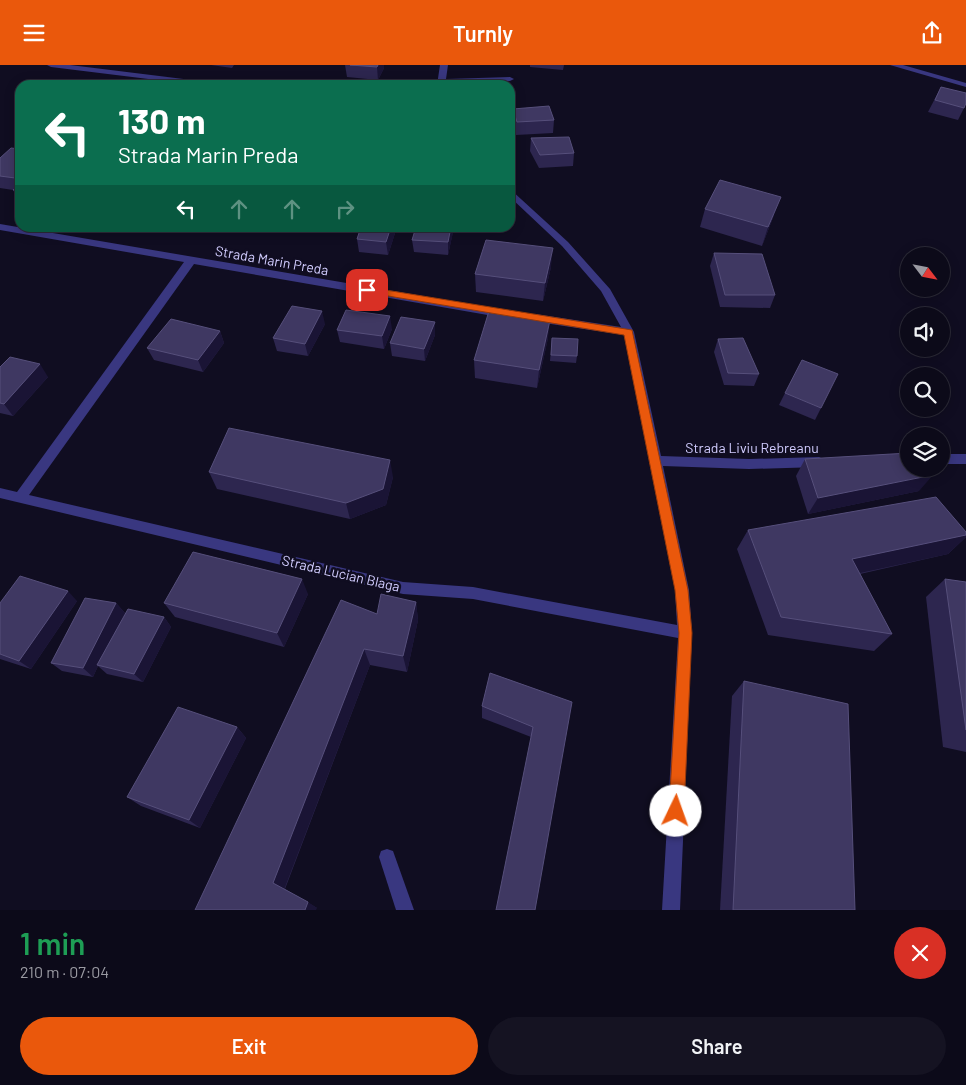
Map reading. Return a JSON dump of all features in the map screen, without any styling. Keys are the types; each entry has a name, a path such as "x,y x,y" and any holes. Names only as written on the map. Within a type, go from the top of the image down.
{"street":[{"path":"51,65 175,80"},
{"path":"442,80 444,65"},
{"path":"894,65 966,85"},
{"path":"493,80 510,79"},
{"path":"515,197 565,244 605,289 629,332 682,590 685,633 671,910"},
{"name":"Strada Marin Preda","path":"0,227 15,230"},
{"name":"Strada Marin Preda","path":"29,232 518,316 629,332"},
{"path":"20,497 191,260"},
{"path":"950,459 966,459"},
{"name":"Strada Liviu Rebreanu","path":"656,461 749,464 829,462"},
{"name":"Strada Lucian Blaga","path":"0,493 403,588 473,593 685,633"},
{"path":"387,857 405,910"}],"building":[{"path":"350,65 378,65 377,67"},
{"path":"941,87 966,93 964,108 935,100"},
{"path":"549,106 554,120 517,122 515,109"},
{"path":"569,137 574,153 540,155 531,138"},
{"path":"11,148 15,148 15,178 0,176 0,158"},
{"path":"720,180 781,197 768,227 705,209"},
{"path":"359,232 389,232 386,242 357,239"},
{"path":"414,232 450,232 448,242 412,240"},
{"path":"486,240 553,248 545,283 475,274"},
{"path":"714,253 762,254 775,295 725,295"},
{"path":"292,306 322,311 305,344 273,338"},
{"path":"346,310 390,316 382,336 337,330"},
{"path":"489,311 550,320 539,370 474,360"},
{"path":"401,317 435,322 424,349 390,343"},
{"path":"171,319 220,331 198,360 147,348"},
{"path":"552,338 578,339 577,356 551,355"},
{"path":"743,338 759,374 728,373 718,339"},
{"path":"10,357 40,364 4,404 0,403 0,367"},
{"path":"802,360 838,374 821,408 785,393"},
{"path":"229,428 390,460 383,489 346,503 209,472"},
{"path":"900,454 900,477 923,477 818,498 805,459"},
{"path":"936,497 966,532 966,535 852,559 892,634 781,617 748,530"},
{"path":"193,552 302,579 277,633 164,603"},
{"path":"20,576 68,591 19,661 0,654 0,603"},
{"path":"945,579 966,582 966,730"},
{"path":"381,594 416,602 403,656 364,649 273,883 308,902 305,910 195,910 341,600 377,614"},
{"path":"85,598 116,603 83,668 51,663"},
{"path":"128,609 164,617 134,674 97,665"},
{"path":"490,673 572,702 535,910 496,910 533,727 482,706"},
{"path":"744,681 848,704 855,910 733,910"},
{"path":"178,707 237,727 189,820 127,797"}],"route":[{"path":"367,290 484,311 629,332 682,590 685,633 676,811"}]}
